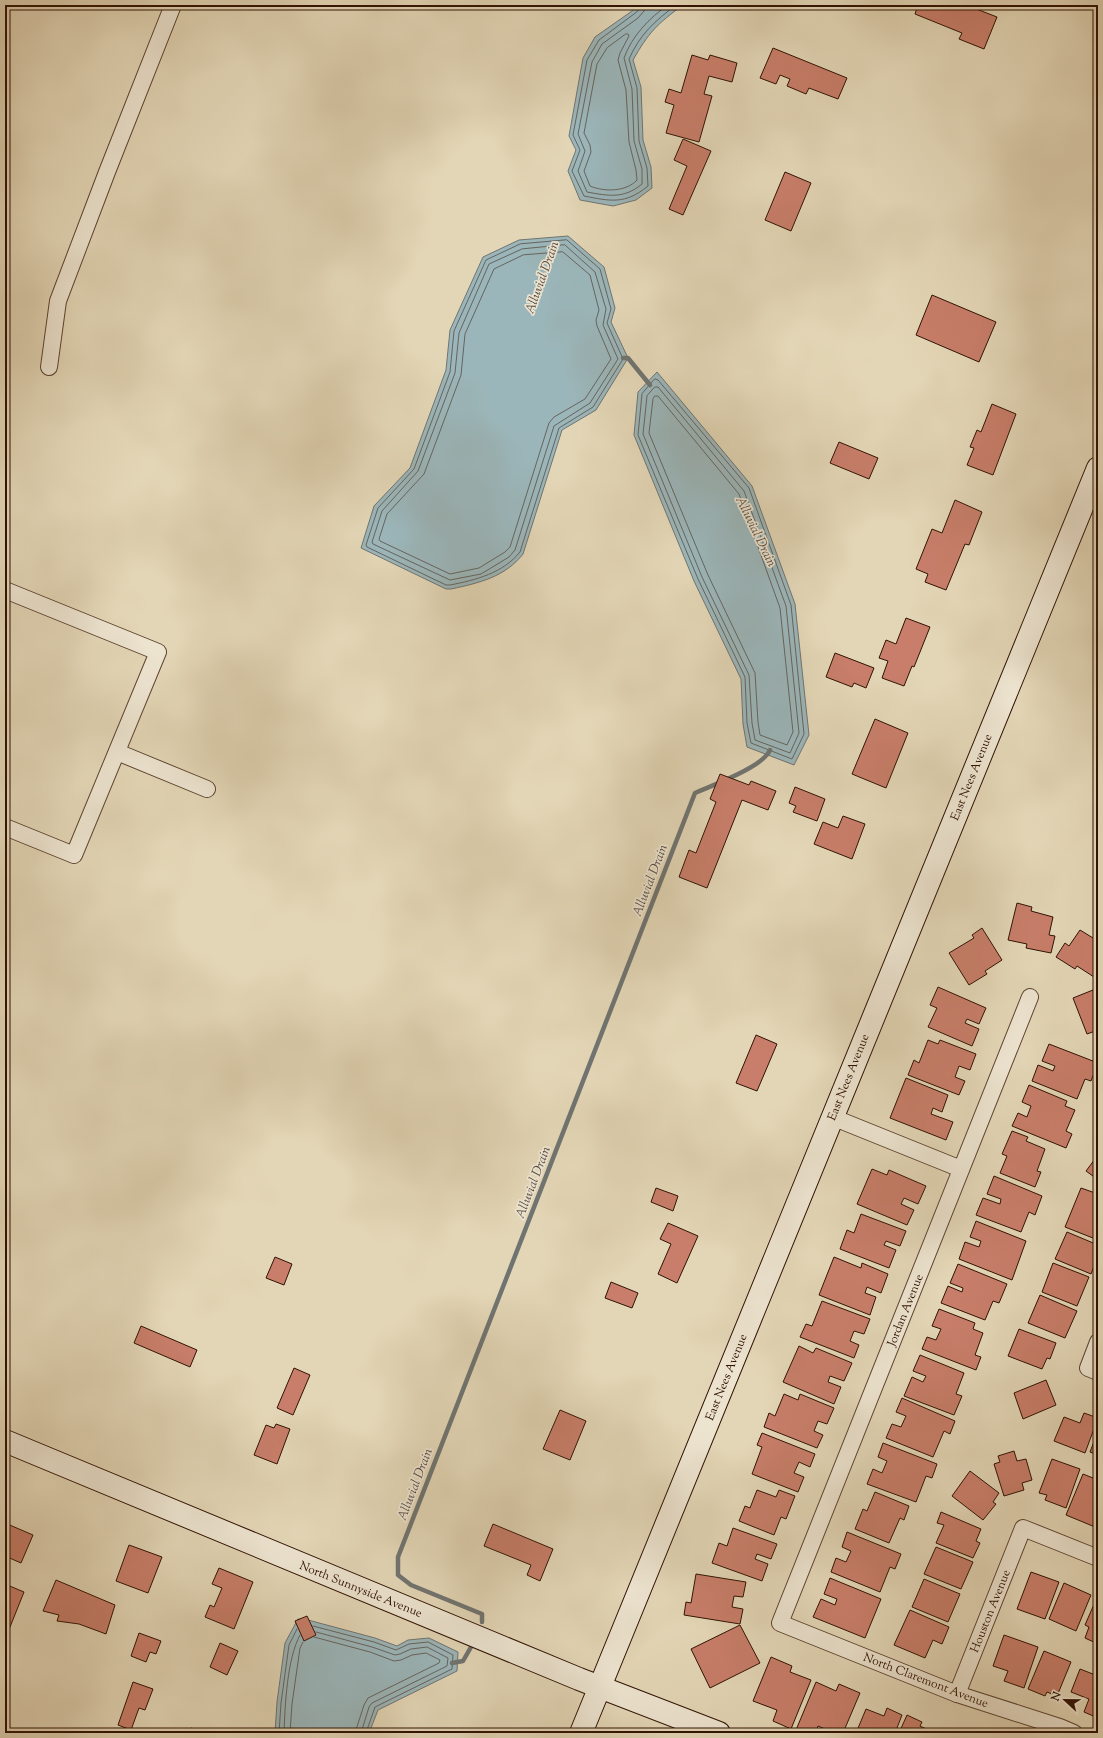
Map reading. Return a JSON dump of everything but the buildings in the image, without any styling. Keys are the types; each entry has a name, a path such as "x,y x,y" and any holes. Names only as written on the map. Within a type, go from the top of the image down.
{"main road":[{"name":"East Nees Avenue","path":"581,1733 1098,468"},
{"name":"North Sunnyside Avenue","path":"5,1441 268,1551 600,1686 720,1733"}],"street":[{"path":"50,367 58,301 107,172 174,5"},
{"path":"5,590 158,652 74,855 5,827"},
{"path":"117,752 207,789"},
{"name":"Jordan Avenue","path":"780,1623 1030,996"},
{"path":"832,1117 961,1169"},
{"path":"1093,1370 1098,1342"},
{"name":"Houston Avenue","path":"957,1694 1023,1528 1098,1558"},
{"name":"North Claremont Avenue","path":"780,1623 957,1694 1060,1727 1074,1733"}],"water":[{"path":"638,5 683,5 654,29 633,60 641,87 643,140 651,167 652,188 636,200 613,206 580,200 568,171 576,150 569,136 583,58 595,37 632,11"},
{"path":"568,236 604,267 615,308 611,322 628,358 596,410 562,430 523,554 516,562 500,574 472,584 446,589 361,548 374,506 410,468 446,370 450,330 483,257 519,240"},
{"path":"657,372 752,486 795,604 809,735 794,765 747,747 743,724 741,679 694,581 634,435 638,392"},
{"path":"298,1619 308,1620 375,1638 397,1646 408,1640 429,1638 458,1652 457,1671 378,1710 369,1733 275,1733 277,1702 285,1643"}],"waterway":[{"name":"Alluvial Drain","path":"623,358 628,358 650,385"},
{"name":"Alluvial Drain","path":"482,1622 482,1614 411,1585 398,1575 398,1557 695,793 748,769 758,763 770,750"},
{"name":"Alluvial Drain","path":"452,1663 463,1661 471,1647"}]}
